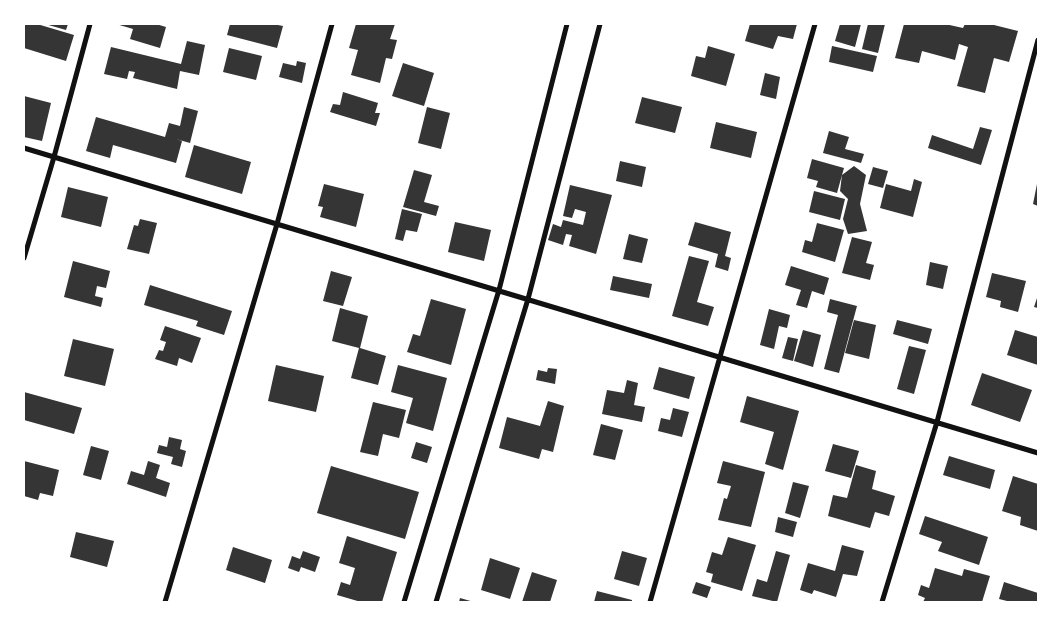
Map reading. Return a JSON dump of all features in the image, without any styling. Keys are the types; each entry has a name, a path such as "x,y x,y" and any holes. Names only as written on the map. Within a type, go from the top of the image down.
{"street":[{"path":"24,258 90,24"},
{"path":"166,602 277,224 332,24"},
{"path":"404,602 499,290 566,24"},
{"path":"436,602 528,299 600,24"},
{"path":"650,602 815,24"},
{"path":"882,602 938,422 1038,40"},
{"path":"24,148 1038,453"}],"building":[{"path":"24,24 37,24 74,35 66,61 24,48"},
{"path":"45,24 68,24 66,30"},
{"path":"116,24 156,24 166,27 160,48 130,39 133,29"},
{"path":"230,24 273,24 283,26 277,48 227,35"},
{"path":"356,24 395,24 390,39 397,40 392,59 386,58 380,83 351,75 358,50 349,48"},
{"path":"750,24 797,24 793,39 778,36 773,49 745,41"},
{"path":"840,24 861,24 855,47 835,41"},
{"path":"868,24 885,24 878,53 862,49"},
{"path":"904,24 945,24 963,28 965,24 990,24 1018,31 1009,62 994,58 985,93 957,86 968,47 959,44 955,60 922,51 919,63 895,58"},
{"path":"187,41 205,45 199,75 180,71 177,89 133,78 135,72 129,71 127,79 104,74 111,47 181,64"},
{"path":"708,46 735,54 726,86 691,76 696,56 705,58"},
{"path":"832,46 877,56 873,72 829,62"},
{"path":"229,48 262,56 256,80 223,72"},
{"path":"297,61 306,63 302,83 279,77 283,63 296,66"},
{"path":"403,63 434,73 424,106 392,96"},
{"path":"765,73 780,77 776,99 760,95"},
{"path":"343,92 378,103 375,113 380,113 376,126 330,112 333,104 340,105"},
{"path":"24,96 51,103 42,141 24,137"},
{"path":"642,97 682,107 675,133 635,123"},
{"path":"184,107 198,111 190,143 176,139 182,141 176,163 113,145 110,158 86,151 96,117 165,137 169,123 180,126"},
{"path":"427,107 450,113 441,149 418,143"},
{"path":"716,122 757,132 751,158 710,148"},
{"path":"980,127 992,130 981,165 928,148 932,135 973,149"},
{"path":"829,131 849,137 845,149 864,154 861,163 823,153"},
{"path":"194,145 251,162 242,194 185,177"},
{"path":"812,159 844,168 837,193 816,187 818,181 807,178"},
{"path":"620,161 646,167 642,187 616,181"},
{"path":"854,166 866,175 860,204 867,231 848,234 843,219 848,199 840,191 842,175"},
{"path":"873,167 888,171 883,188 868,184"},
{"path":"414,170 432,175 424,202 439,206 436,216 403,207"},
{"path":"914,179 922,182 913,217 880,208 886,184 911,191"},
{"path":"324,184 364,194 356,227 320,217 323,207 318,206"},
{"path":"570,185 612,195 596,254 569,246 572,235 566,234 563,245 548,240 553,224 561,227 563,220 583,225 586,212 575,209 572,218 563,216"},
{"path":"1038,185 1038,206 1033,204"},
{"path":"68,187 108,197 101,227 61,217"},
{"path":"814,191 845,199 840,220 809,212"},
{"path":"402,209 422,214 417,232 406,230 403,241 395,239"},
{"path":"140,219 157,223 149,254 127,249 134,225 138,226"},
{"path":"455,222 491,230 484,261 448,252"},
{"path":"695,222 731,232 725,256 731,258 728,271 715,267 718,254 688,245"},
{"path":"817,223 844,230 835,262 802,252 805,240 812,242"},
{"path":"629,234 648,239 642,263 623,259"},
{"path":"852,237 872,242 866,263 874,265 870,280 842,273"},
{"path":"689,256 709,261 697,302 714,307 708,326 672,316"},
{"path":"73,261 110,271 106,288 97,286 95,296 103,298 101,307 64,297"},
{"path":"930,262 948,266 943,289 926,285"},
{"path":"791,266 829,278 824,295 812,291 807,308 796,305 801,290 785,285"},
{"path":"331,271 352,277 343,306 323,301"},
{"path":"992,273 1026,281 1018,312 1000,307 1001,301 986,297"},
{"path":"613,276 652,284 649,298 610,290"},
{"path":"150,285 232,311 224,335 196,326 198,321 144,305"},
{"path":"1038,295 1038,308 1034,307"},
{"path":"431,299 466,309 451,365 407,352 413,334 420,336"},
{"path":"830,299 857,306 839,373 824,369 838,315 827,312"},
{"path":"340,308 368,316 360,348 386,356 378,385 351,378 359,348 332,341"},
{"path":"769,309 790,315 787,328 779,326 774,349 760,345"},
{"path":"854,320 876,325 869,359 845,353"},
{"path":"897,320 932,329 928,344 893,334"},
{"path":"165,326 201,338 192,363 179,358 177,366 155,359 159,350 163,351 166,342 160,340"},
{"path":"803,330 821,335 813,367 794,361"},
{"path":"1015,330 1038,337 1038,365 1007,355"},
{"path":"788,337 798,339 793,361 782,358"},
{"path":"73,339 114,349 105,386 64,376"},
{"path":"909,346 926,350 914,394 897,389"},
{"path":"276,365 324,376 316,412 268,401"},
{"path":"398,365 447,378 433,431 406,423 413,398 391,392"},
{"path":"659,367 695,377 689,399 653,389"},
{"path":"548,368 557,369 555,384 536,380 538,370 547,372"},
{"path":"982,373 1032,390 1020,422 971,405"},
{"path":"627,380 638,383 634,405 645,407 642,422 602,414 607,390 624,393"},
{"path":"24,392 82,408 74,434 24,420"},
{"path":"747,396 799,411 783,470 765,464 774,432 740,422"},
{"path":"548,401 564,406 553,452 542,449 539,459 499,448 507,417 540,426"},
{"path":"373,402 406,410 399,438 383,434 378,456 360,452"},
{"path":"673,408 689,412 682,437 658,431 661,418 670,420"},
{"path":"601,424 623,430 615,460 593,455"},
{"path":"169,437 182,440 180,449 186,451 182,467 171,464 173,457 157,453 159,445 167,447"},
{"path":"416,442 432,447 427,463 411,458"},
{"path":"833,444 859,451 851,478 825,471"},
{"path":"91,446 109,451 101,480 83,475"},
{"path":"949,456 995,470 990,489 943,475"},
{"path":"24,461 59,470 53,496 40,493 38,500 24,496"},
{"path":"148,461 160,465 156,478 170,483 166,497 127,484 131,471 144,475"},
{"path":"723,461 765,472 751,527 718,520 724,498 727,499 731,486 717,483"},
{"path":"856,465 876,471 872,489 895,496 889,516 875,512 870,528 828,516 833,495 847,498"},
{"path":"331,466 419,492 405,539 317,513"},
{"path":"1013,476 1038,484 1038,531 1020,525 1021,517 1002,511"},
{"path":"793,482 809,486 800,518 785,513"},
{"path":"925,516 988,537 979,565 938,551 942,542 919,534"},
{"path":"778,517 797,522 793,537 775,532"},
{"path":"76,532 114,541 107,567 70,557"},
{"path":"347,536 397,552 382,602 361,602 337,595 341,582 350,585 355,568 339,563"},
{"path":"728,537 756,545 742,591 711,582 713,574 706,572 712,552 722,555"},
{"path":"842,545 864,551 857,576 843,574 836,597 814,590 812,594 800,590 808,563 835,571"},
{"path":"233,547 272,560 265,583 226,570"},
{"path":"303,551 320,557 315,572 301,567 299,572 288,568 292,556 300,559"},
{"path":"622,551 647,558 639,586 614,579"},
{"path":"776,551 790,555 777,602 752,596 757,579 767,582"},
{"path":"490,558 520,568 510,599 481,590"},
{"path":"935,568 962,576 964,569 990,576 982,602 923,602 925,598 918,595 921,585 929,588"},
{"path":"532,572 557,580 550,602 522,602"},
{"path":"696,582 711,587 707,598 692,593"},
{"path":"1004,582 1038,593 1038,602 1011,602 999,599"},
{"path":"597,591 632,600 632,602 594,602"},
{"path":"460,598 474,602 459,602"}]}
